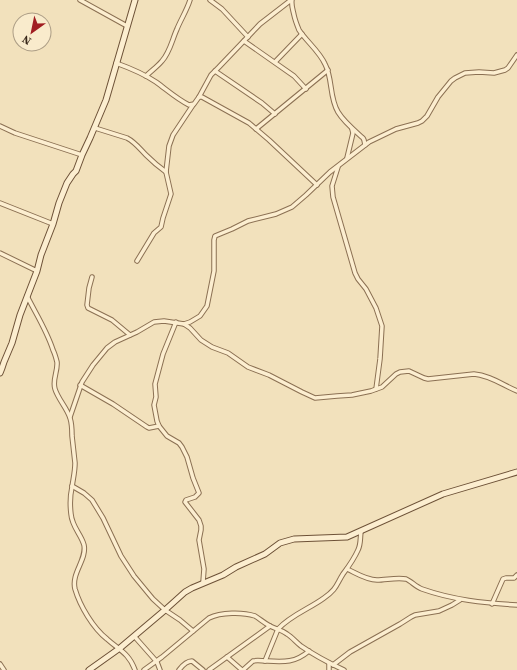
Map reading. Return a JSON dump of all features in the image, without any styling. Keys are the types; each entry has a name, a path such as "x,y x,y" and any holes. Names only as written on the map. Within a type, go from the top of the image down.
{"street":[{"path":"80,0 127,26"},
{"path":"0,373 12,342 20,314 37,271 59,202 67,183 76,171 106,100 135,0"},
{"path":"146,76 163,61 172,45 190,0"},
{"path":"210,0 222,9 248,37"},
{"path":"137,261 154,233 161,227 162,218 171,194 166,172 170,141 215,71 260,24 292,0"},
{"path":"292,0 297,25 302,34 322,58 328,70 334,105 343,119 364,140 369,142"},
{"path":"243,32 252,33"},
{"path":"275,62 302,34"},
{"path":"244,41 294,76 306,89"},
{"path":"184,324 200,316 207,306 214,271 215,236 248,220 270,216 297,203 330,172 369,142 396,129 422,121 427,116 438,97 452,81 460,75 473,72 494,73 505,70 517,54"},
{"path":"116,63 155,81 186,104 194,104"},
{"path":"256,129 328,70"},
{"path":"215,71 262,103 275,114"},
{"path":"198,97 202,97 249,123 317,185"},
{"path":"0,126 82,155"},
{"path":"95,128 127,138 166,172"},
{"path":"347,159 353,133 352,128"},
{"path":"364,140 365,145"},
{"path":"338,166 332,186 333,196 355,273 374,303 382,326 376,389"},
{"path":"0,203 53,224"},
{"path":"0,253 37,271"},
{"path":"92,277 89,288 88,308 112,320 130,335"},
{"path":"27,296 39,317 51,344 57,362 54,384 56,393 70,417"},
{"path":"135,670 130,659 120,648 107,640 96,627 83,607 74,584 75,575 83,556 84,549 82,541 72,521 72,486 75,465 70,417 80,385 93,365 115,342 157,321 184,324 201,340 212,347 228,353 250,368 269,375 315,398 352,395 376,389 382,387 396,374 403,371 409,371 428,379 474,374 480,375 517,391"},
{"path":"176,322 164,349 155,384 156,397 154,405 159,426 167,436 179,443 182,447 199,492 197,495 186,500 185,502 199,520 201,526 199,540 204,569 203,582"},
{"path":"190,322 190,328"},
{"path":"80,385 113,404 146,427 149,428 159,426"},
{"path":"88,670 120,648 192,588 203,582 223,575 243,563 265,554 280,543 294,539 347,537 438,496 517,472"},
{"path":"72,486 92,500 103,518 121,556 153,599 193,631"},
{"path":"265,661 278,629 284,622 331,594 334,590 359,549 361,532"},
{"path":"347,568 374,580 406,579 422,589 460,600 517,605"},
{"path":"492,604 503,579 514,578 517,575"},
{"path":"330,670 331,664 411,617 439,611 460,600"},
{"path":"144,670 157,662 214,615 249,614 288,634 309,651 344,670"},
{"path":"209,670 270,626"},
{"path":"134,636 157,662 160,670"},
{"path":"227,657 242,670 253,660 296,660 309,651"},
{"path":"179,670 184,664 190,661 203,670"},
{"path":"0,664 4,670"}]}
